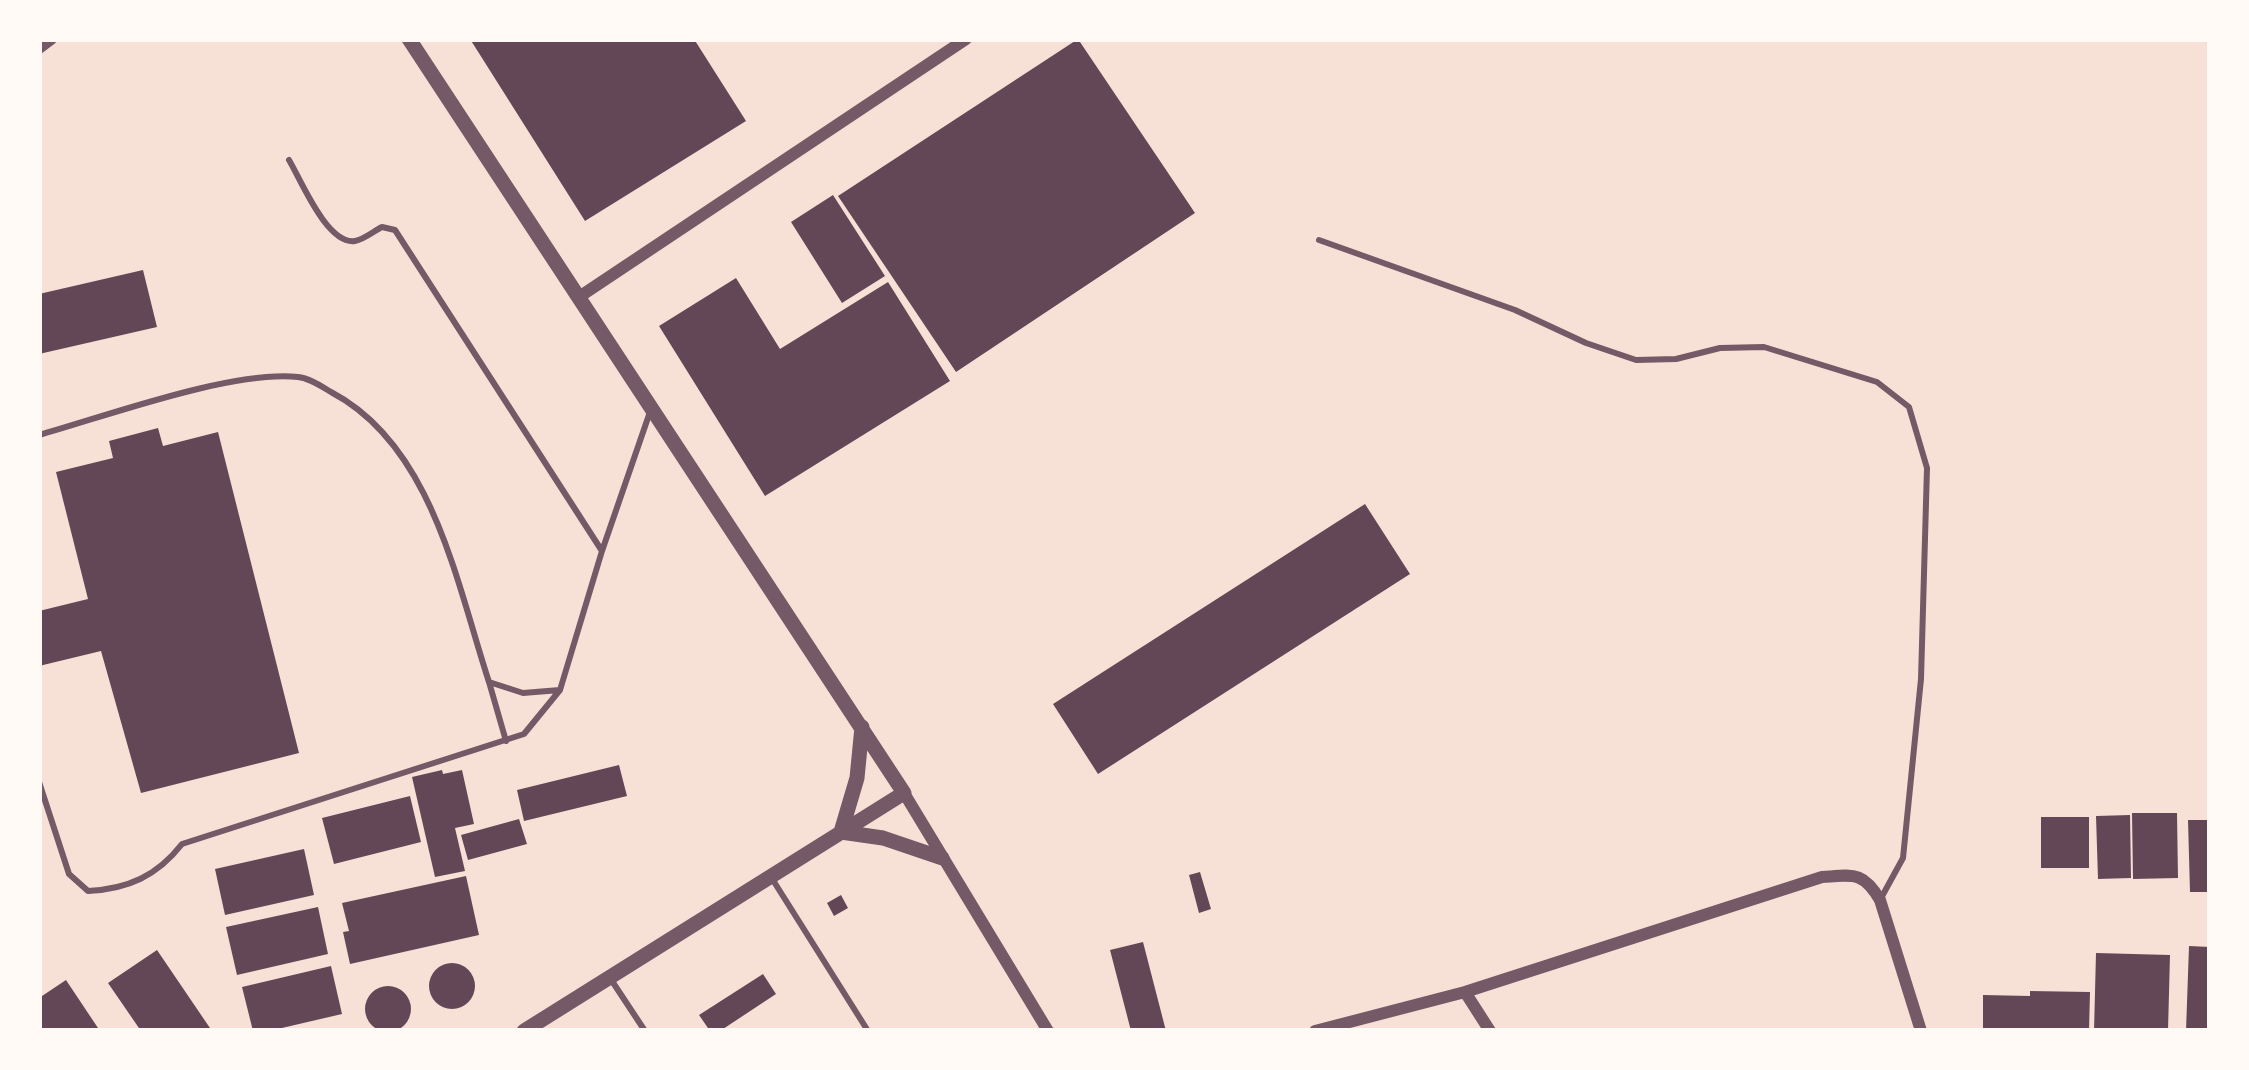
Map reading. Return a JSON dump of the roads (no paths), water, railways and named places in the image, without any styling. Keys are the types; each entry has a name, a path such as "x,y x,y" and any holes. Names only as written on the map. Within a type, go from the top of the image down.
{"street":[{"path":"39,48 51,39"},
{"path":"409,39 862,724 1048,1031"},
{"path":"579,297 966,39"},
{"path":"841,832 857,778 862,724"},
{"path":"524,1031 904,793"},
{"path":"841,832 883,838 942,858"},
{"path":"1316,1031 1466,992 1822,877 1853,875 1869,882 1880,900 1921,1031"},
{"path":"1466,992 1490,1031"}],"lane":[{"path":"289,160 323,220 340,238 356,241 382,227 394,230 602,551"},
{"path":"1319,240 1515,310 1636,360 1764,346 1877,382 1909,406 1927,468 1922,679 1903,858 1880,900"},
{"path":"39,435 248,378 302,376 357,405 390,440 422,488 506,741"},
{"path":"39,782 69,874 88,891 122,890 166,865 182,844 524,734 560,690 651,408"},
{"path":"489,682 523,693 560,690"},
{"path":"770,875 868,1031"},
{"path":"608,975 645,1031"}]}
